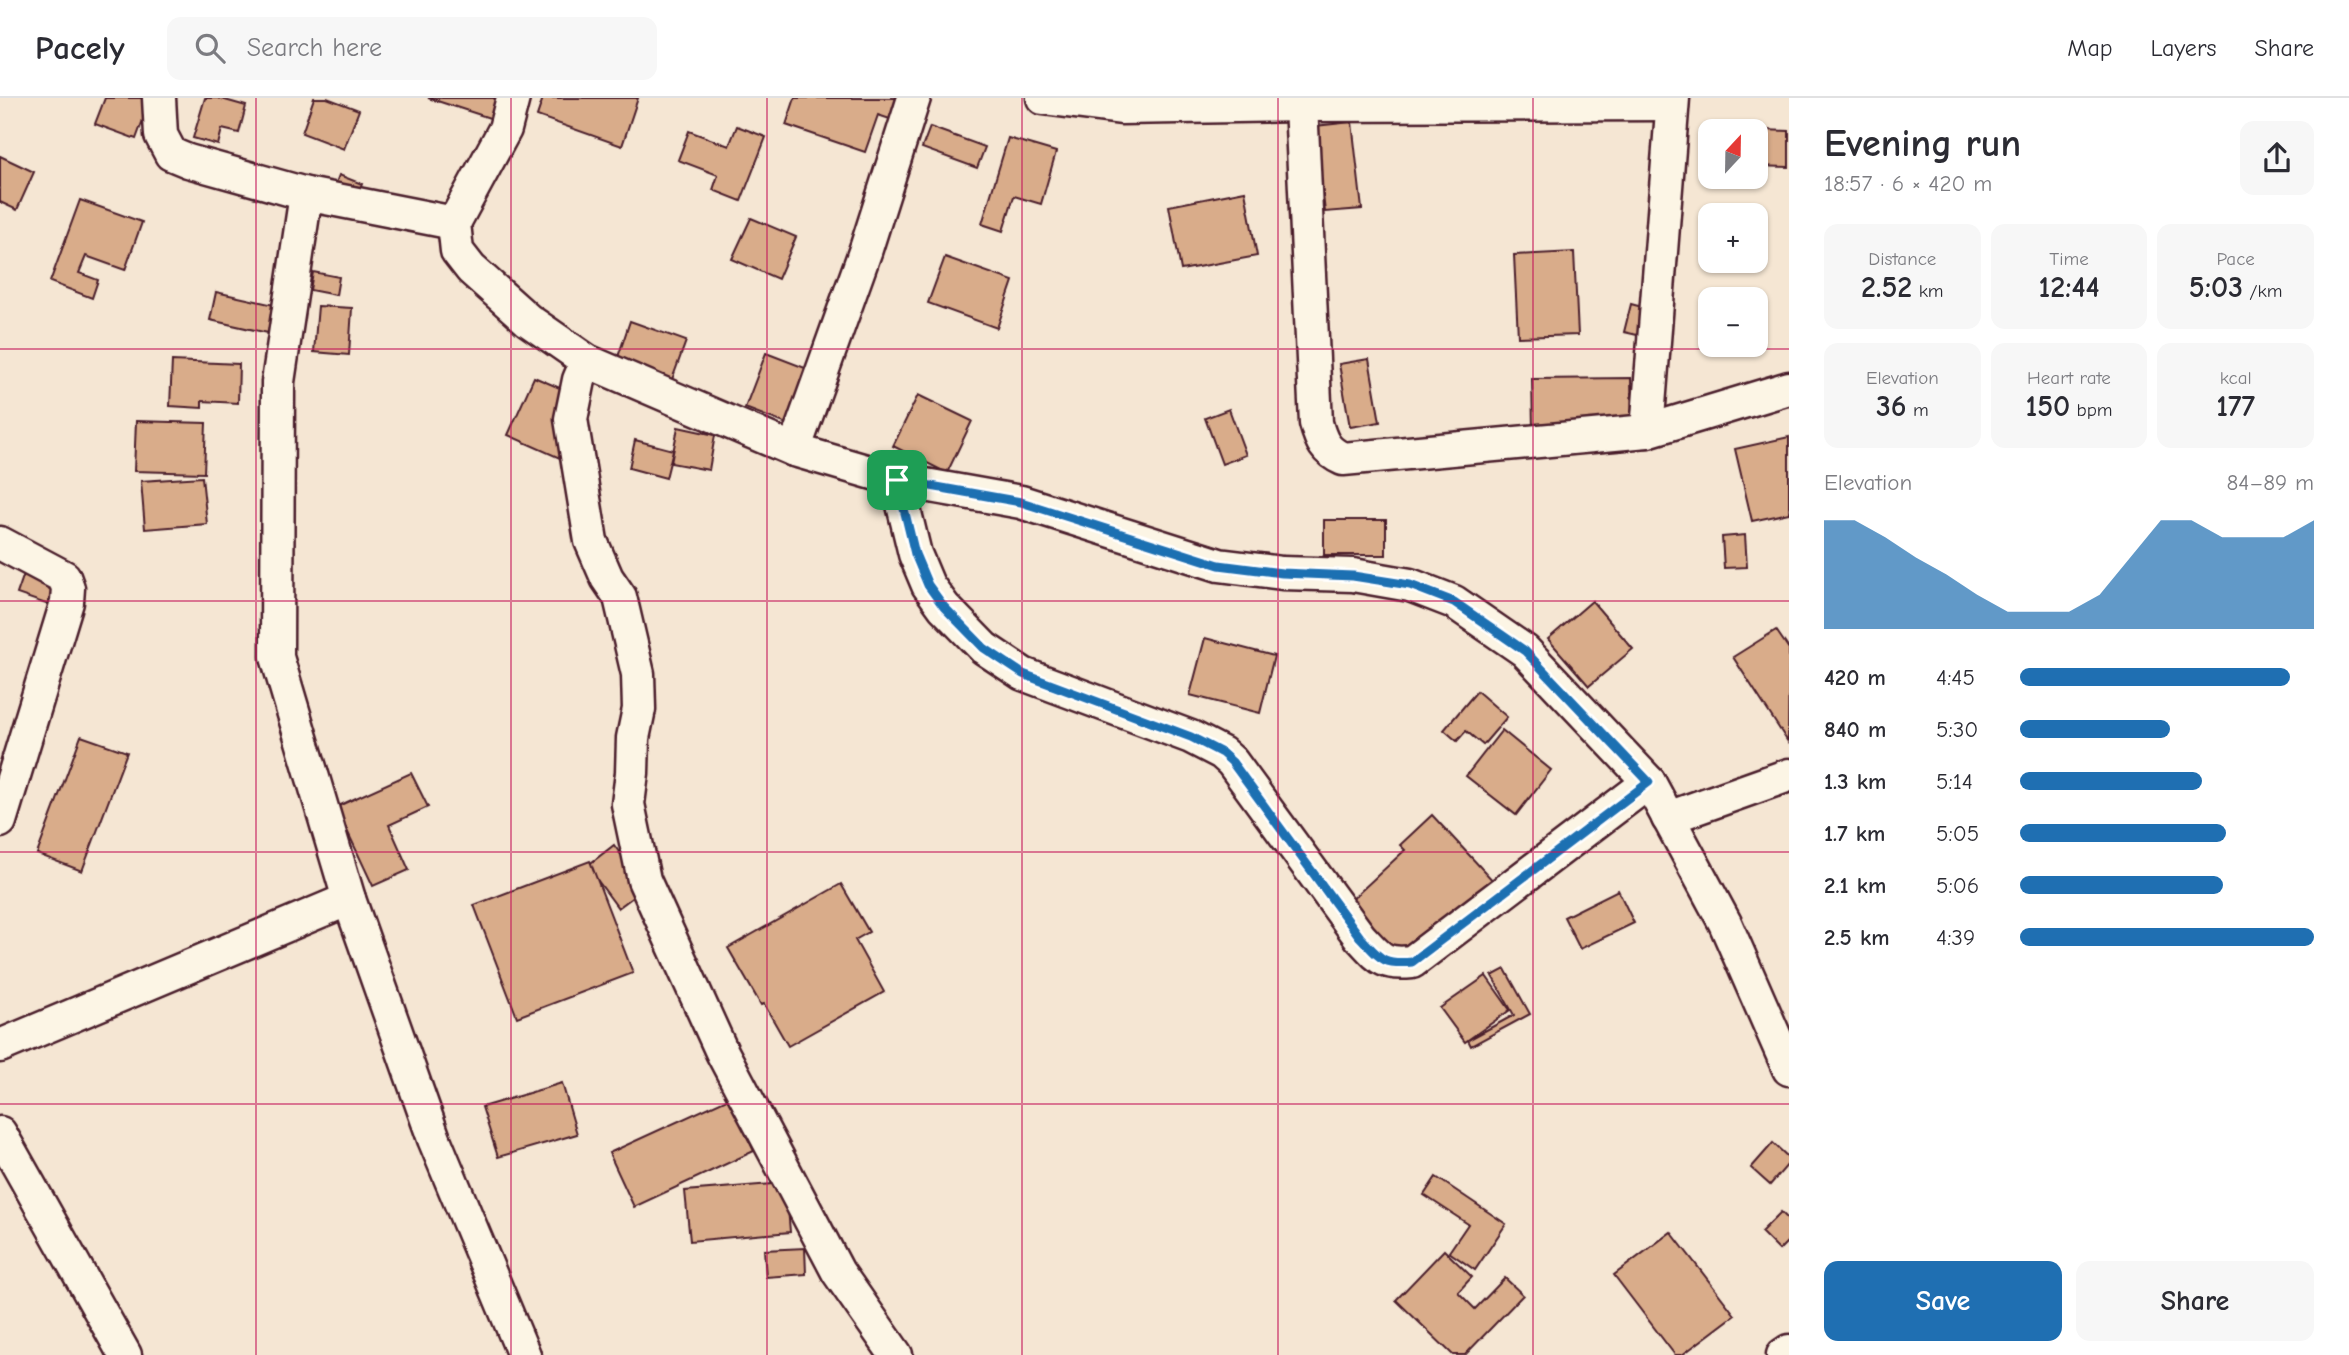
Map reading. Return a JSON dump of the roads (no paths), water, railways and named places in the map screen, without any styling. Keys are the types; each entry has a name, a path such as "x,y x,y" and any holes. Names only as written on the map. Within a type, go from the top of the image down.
{"street":[{"path":"159,98 161,135 171,154 306,194 454,223"},
{"path":"513,98 505,130 454,223 457,251 471,269 528,320 587,361 794,450 897,480 1021,502 1219,565 1282,573 1353,576 1410,585 1454,602 1525,651 1649,782 1725,923 1789,1069"},
{"path":"794,450 866,249 914,98"},
{"path":"1043,98 1121,108 1673,101 1647,431"},
{"path":"1301,105 1316,422 1320,440 1329,453 1343,459 1647,431 1789,388"},
{"path":"306,194 278,382 277,657 349,899 434,1139 524,1355"},
{"path":"587,361 579,380 571,419 591,541 607,578 620,597 638,674 639,709 633,738 628,804 644,880 722,1052 838,1272 896,1355"},
{"path":"897,480 915,554 928,585 944,607 984,648 1023,674 1191,737 1222,753 1232,762 1360,937 1380,958 1393,964 1412,962 1649,782"},
{"path":"0,543 64,577 68,588 67,602 0,821"},
{"path":"1668,818 1789,775"},
{"path":"0,1046 349,899"},
{"path":"0,1133 125,1355"},
{"path":"1783,1355 1789,1352"}]}
